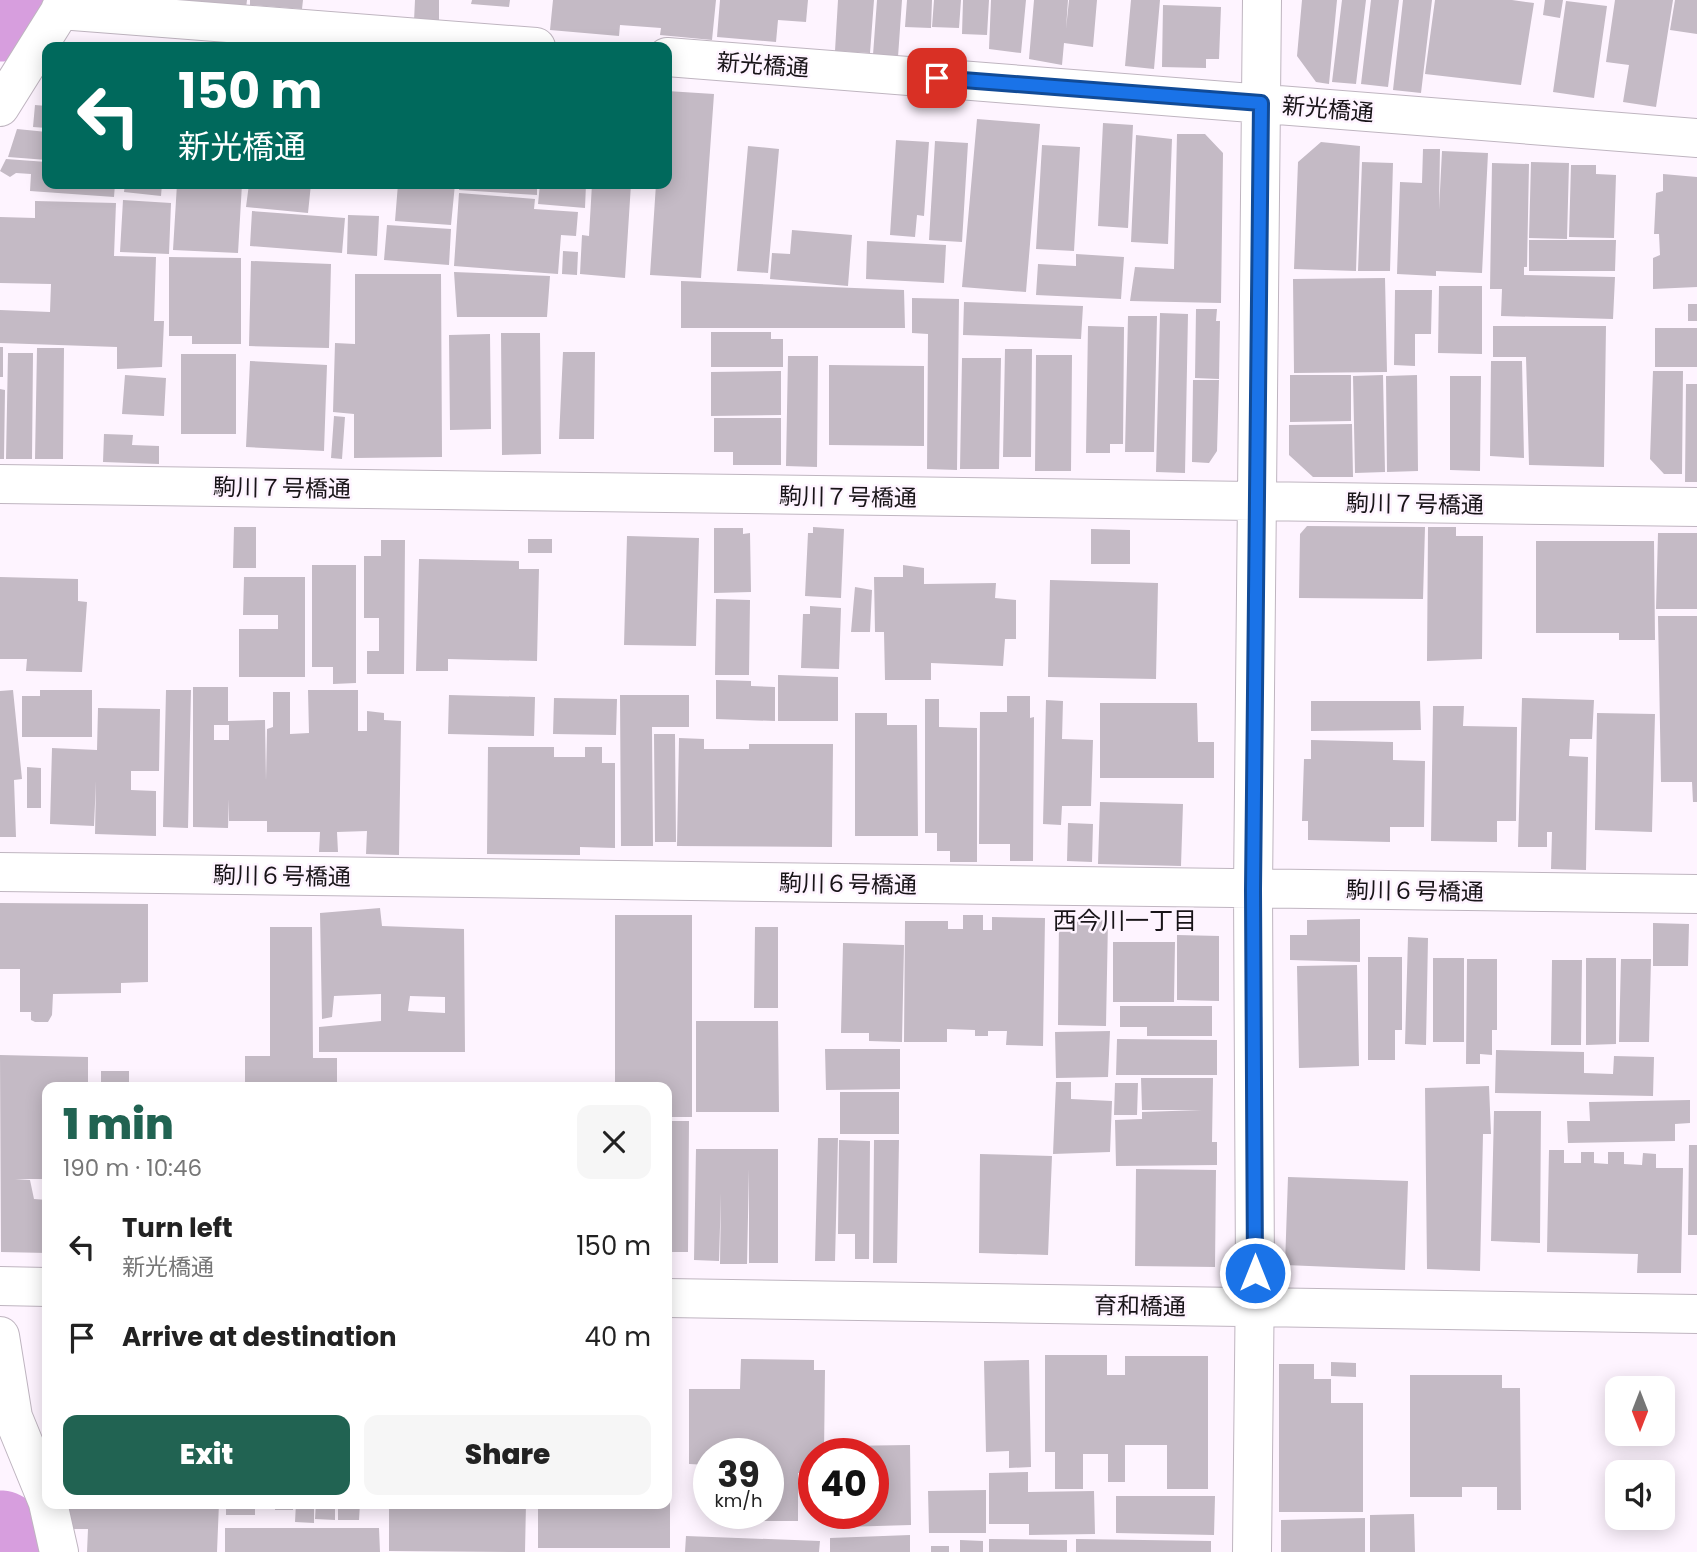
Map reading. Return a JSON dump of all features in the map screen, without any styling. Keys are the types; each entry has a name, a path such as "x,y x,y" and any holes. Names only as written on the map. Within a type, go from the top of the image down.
{"street":[{"path":"1252,1552 1253,890 1262,0"},
{"path":"0,107 63,5 480,42"},
{"name":"新光橋通","path":"672,57 1697,138"},
{"name":"駒川７号橋通","path":"0,484 1697,507"},
{"name":"駒川６号橋通","path":"0,872 1697,894"},
{"path":"0,1286 42,1287"},
{"name":"育和橋通","path":"672,1298 1697,1314"},
{"path":"0,1336 13,1417 42,1487"},
{"path":"50,1509 59,1552"}],"building":[{"path":"186,0 247,0 246,8"},
{"path":"250,0 303,0 302,9 250,5"},
{"path":"415,0 439,0 439,22 414,21"},
{"path":"472,0 510,0 509,7 471,4"},
{"path":"553,0 716,0 712,40 660,35 661,28 620,25 619,36 550,30"},
{"path":"720,0 808,0 806,22 778,20 776,42 717,37"},
{"path":"838,0 874,0 870,53 835,51"},
{"path":"877,0 902,0 898,57 873,55"},
{"path":"907,0 932,0 931,28 905,27"},
{"path":"934,0 961,0 959,28 932,27"},
{"path":"963,0 989,0 987,35 962,34"},
{"path":"991,0 1026,0 1021,53 989,49"},
{"path":"1034,0 1068,0 1066,29 1069,0 1097,0 1093,47 1064,43 1062,65 1029,59"},
{"path":"1131,0 1160,0 1154,69 1125,66"},
{"path":"1302,0 1337,0 1329,84 1316,82 1297,56"},
{"path":"1342,0 1366,0 1356,84 1332,82"},
{"path":"1371,0 1399,0 1388,87 1361,84"},
{"path":"1403,0 1432,0 1421,93 1393,90"},
{"path":"1435,0 1512,0 1534,3 1521,85 1425,74"},
{"path":"1545,0 1563,0 1560,18 1543,15"},
{"path":"1615,0 1673,0 1656,107 1623,102 1629,65 1606,62"},
{"path":"1675,0 1697,0 1697,34 1670,30"},
{"path":"1566,1 1607,6 1594,98 1553,92"},
{"path":"1163,5 1221,7 1219,59 1206,59 1206,68 1162,67"},
{"path":"672,91 714,94 701,278 650,275 656,189 672,189"},
{"path":"35,105 42,106 42,128 33,127"},
{"path":"977,119 1040,124 1026,292 962,287"},
{"path":"1103,123 1133,125 1128,228 1098,226"},
{"path":"17,129 42,132 42,160 8,157"},
{"path":"1177,134 1205,134 1223,153 1221,303 1130,301 1135,267 1174,269"},
{"path":"1136,135 1172,139 1168,244 1131,242"},
{"path":"896,140 929,142 924,216 917,215 915,237 890,235"},
{"path":"935,141 968,143 962,242 929,240"},
{"path":"1321,142 1360,146 1356,271 1294,269 1298,162"},
{"path":"1042,145 1080,147 1074,251 1036,249"},
{"path":"748,146 779,149 768,273 737,271"},
{"path":"1423,149 1440,149 1439,210 1442,151 1488,153 1482,273 1436,271 1436,276 1397,274 1400,182 1422,183"},
{"path":"6,159 42,162 42,189 115,189 114,197 30,191 31,174 16,173 10,177 0,171"},
{"path":"1362,162 1393,163 1390,271 1358,271"},
{"path":"1531,162 1569,163 1567,239 1529,238"},
{"path":"1492,163 1529,164 1527,267 1524,267 1524,275 1615,277 1613,319 1501,316 1502,289 1490,289"},
{"path":"1571,165 1596,165 1596,174 1616,175 1614,238 1569,237"},
{"path":"1663,174 1697,177 1697,287 1653,289 1653,258 1660,255 1659,234 1654,234 1656,193 1663,191"},
{"path":"124,189 162,189 161,196 124,192"},
{"path":"177,189 242,189 238,253 173,250"},
{"path":"248,189 310,189 308,213 246,207"},
{"path":"398,189 455,189 451,225 395,221"},
{"path":"537,189 537,195 459,190"},
{"path":"540,189 586,189 585,208 538,204"},
{"path":"592,189 631,189 625,278 580,274 582,235 589,236"},
{"path":"459,193 535,199 534,209 578,212 576,236 561,235 558,274 454,266"},
{"path":"123,200 171,203 169,254 120,252"},
{"path":"35,201 116,203 114,256 156,257 154,321 164,321 162,367 117,369 117,347 0,343 0,310 50,312 51,284 0,283 0,217 35,218"},
{"path":"252,211 345,218 342,253 250,246"},
{"path":"348,215 379,216 377,256 347,254"},
{"path":"387,225 451,229 449,265 384,260"},
{"path":"792,230 852,235 848,286 770,279 772,253 790,254"},
{"path":"1529,240 1616,240 1615,271 1529,271"},
{"path":"867,241 946,245 944,283 866,279"},
{"path":"563,251 578,252 577,275 562,274"},
{"path":"1076,254 1124,257 1121,299 1036,295 1038,264 1076,266"},
{"path":"169,257 241,258 241,344 192,344 192,336 169,336"},
{"path":"251,261 331,264 329,348 249,346"},
{"path":"454,272 550,276 547,317 457,317"},
{"path":"355,274 441,274 442,457 354,458 354,414 333,412 335,343 355,344"},
{"path":"1385,278 1387,372 1294,373 1293,279"},
{"path":"681,281 904,290 905,328 681,328"},
{"path":"1439,286 1482,286 1482,354 1438,353"},
{"path":"1395,290 1432,290 1431,334 1415,334 1415,366 1394,365"},
{"path":"912,298 959,299 957,470 927,469 928,334 912,333"},
{"path":"964,302 1083,306 1081,339 963,335"},
{"path":"1688,304 1697,304 1697,321 1688,321"},
{"path":"1196,309 1217,309 1216,321 1220,321 1219,379 1195,378"},
{"path":"1160,313 1188,314 1185,473 1156,472"},
{"path":"1128,316 1157,316 1154,452 1125,452"},
{"path":"1088,326 1124,327 1123,444 1110,444 1110,453 1086,453"},
{"path":"1493,326 1606,326 1604,467 1529,465 1526,357 1493,357"},
{"path":"1655,328 1697,328 1697,367 1655,367"},
{"path":"711,332 771,332 771,339 783,339 783,367 711,367"},
{"path":"501,333 540,333 541,454 502,455"},
{"path":"490,334 491,429 450,430 449,335"},
{"path":"0,347 3,347 3,377 0,377"},
{"path":"37,348 64,348 63,459 35,459"},
{"path":"1005,349 1032,349 1031,457 1003,457"},
{"path":"563,352 595,352 594,439 559,439"},
{"path":"8,353 33,353 32,459 6,459"},
{"path":"181,354 236,354 236,434 181,434"},
{"path":"1036,355 1072,355 1071,471 1035,471"},
{"path":"788,356 818,356 817,467 786,466"},
{"path":"962,358 1001,358 999,469 960,469"},
{"path":"250,361 327,365 324,451 246,447"},
{"path":"1491,361 1522,361 1524,458 1490,456"},
{"path":"829,365 924,366 924,446 829,445"},
{"path":"781,371 781,415 711,416 711,372"},
{"path":"1653,371 1683,371 1682,474 1664,474 1650,459"},
{"path":"125,375 166,378 164,416 122,414"},
{"path":"1290,375 1351,375 1351,421 1290,422"},
{"path":"1383,375 1385,472 1355,473 1353,376"},
{"path":"1417,375 1418,471 1387,472 1386,376"},
{"path":"1450,376 1481,376 1480,471 1450,470"},
{"path":"1193,380 1219,380 1217,451 1209,463 1192,462"},
{"path":"1686,384 1697,384 1697,482 1685,482"},
{"path":"0,389 5,390 4,459 0,459"},
{"path":"334,416 345,417 342,459 331,458"},
{"path":"714,418 781,418 781,465 733,465 733,452 714,452"},
{"path":"1352,424 1353,477 1313,477 1289,455 1289,425"},
{"path":"104,434 133,435 132,445 159,446 159,464 103,462"},
{"path":"1307,526 1425,527 1423,599 1299,598 1300,534"},
{"path":"234,527 256,527 256,568 233,568"},
{"path":"813,527 844,529 841,598 805,596 808,533 813,533"},
{"path":"1428,527 1456,527 1456,536 1483,536 1482,659 1427,661"},
{"path":"714,528 743,528 743,534 750,533 751,592 714,593"},
{"path":"1091,529 1130,530 1130,564 1091,564"},
{"path":"1658,533 1697,533 1697,609 1656,609"},
{"path":"627,536 699,538 696,646 624,645"},
{"path":"528,539 552,539 552,553 528,553"},
{"path":"381,540 405,540 404,674 367,674 367,651 379,651 379,618 364,618 364,556 381,556"},
{"path":"1536,541 1654,541 1655,640 1619,640 1619,633 1536,633"},
{"path":"419,559 519,561 519,569 539,569 537,661 448,659 448,671 416,671"},
{"path":"312,565 356,565 356,683 333,684 333,667 312,667"},
{"path":"903,565 924,568 924,584 996,583 995,598 1016,600 1016,639 1005,639 1003,666 931,663 931,680 885,680 884,632 875,632 874,577 903,577"},
{"path":"0,577 78,579 78,601 87,602 82,672 26,671 27,659 0,659"},
{"path":"244,577 305,577 305,677 239,677 239,629 278,629 278,615 243,615"},
{"path":"1050,580 1158,583 1156,679 1048,677"},
{"path":"855,587 872,590 870,632 851,632"},
{"path":"716,599 750,600 749,675 715,675"},
{"path":"810,606 841,608 839,669 801,668 803,614 810,614"},
{"path":"1658,616 1697,616 1697,802 1693,802 1692,782 1661,782"},
{"path":"778,675 838,677 838,721 778,721"},
{"path":"716,680 751,681 751,686 775,687 775,721 716,719"},
{"path":"193,687 228,687 228,721 265,720 266,781 267,729 273,727 273,692 290,692 290,734 309,733 308,690 358,690 358,731 367,731 367,711 384,713 384,720 401,721 399,855 366,854 367,831 337,832 338,852 319,852 320,832 267,832 267,821 229,821 229,799 228,828 193,827","holes":["214,725 229,725 229,740 214,740"]},
{"path":"13,690 22,779 14,780 16,837 0,837 0,691"},
{"path":"40,690 92,690 92,737 22,737 22,696 40,696"},
{"path":"166,690 191,690 188,828 163,827"},
{"path":"449,695 535,697 534,736 448,734"},
{"path":"620,695 689,695 689,727 652,727 653,846 621,846"},
{"path":"1007,696 1030,696 1030,718 1034,717 1033,861 1010,861 1010,844 979,844 980,712 1007,712"},
{"path":"554,698 617,699 616,735 553,734"},
{"path":"1522,698 1594,700 1592,739 1570,739 1569,756 1588,757 1586,870 1551,869 1552,832 1547,832 1547,847 1518,847"},
{"path":"925,699 939,699 939,727 977,728 977,862 950,862 950,851 937,851 937,833 925,833"},
{"path":"1046,700 1063,701 1062,739 1093,740 1091,806 1062,806 1061,825 1043,824"},
{"path":"1311,701 1420,701 1421,730 1311,731"},
{"path":"1100,703 1197,703 1198,742 1214,742 1214,778 1100,778"},
{"path":"1433,706 1464,706 1463,726 1517,727 1516,821 1497,821 1497,842 1431,841"},
{"path":"98,708 160,709 159,771 131,771 131,790 156,791 156,836 95,834 96,781 94,826 50,824 52,748 97,750"},
{"path":"855,713 887,713 887,725 917,725 918,836 855,836"},
{"path":"1597,713 1655,714 1652,832 1595,830"},
{"path":"654,734 675,734 676,842 655,842"},
{"path":"679,738 704,739 704,749 749,749 749,744 833,744 832,847 677,846"},
{"path":"1311,740 1393,742 1393,760 1425,761 1424,827 1390,827 1390,842 1308,840 1308,821 1302,821 1304,759 1311,759"},
{"path":"488,747 554,747 554,757 585,757 585,747 602,747 602,763 615,763 615,848 580,847 580,855 487,854"},
{"path":"27,767 41,768 41,808 27,808"},
{"path":"1100,802 1183,804 1181,866 1098,864"},
{"path":"1068,823 1093,824 1092,862 1067,861"},
{"path":"0,903 148,904 148,982 121,983 121,993 53,994 52,1015 48,1022 31,1020 31,1012 20,1012 20,969 0,969"},
{"path":"380,908 382,926 464,929 465,1052 319,1052 319,1027 381,1021 381,994 334,996 332,1017 322,1019 320,913","holes":["410,996 445,997 445,1013 408,1011"]},
{"path":"615,915 692,915 692,1117 672,1117 672,1082 615,1082"},
{"path":"963,915 983,915 983,930 992,930 992,917 1045,918 1043,1046 1006,1045 1007,1031 988,1031 988,1036 975,1036 975,1030 947,1029 947,1042 904,1042 905,921 948,921 948,929 963,929"},
{"path":"1059,919 1108,920 1106,1026 1058,1025"},
{"path":"1360,919 1360,962 1290,960 1290,935 1307,935 1307,920"},
{"path":"1653,923 1689,924 1688,966 1653,966"},
{"path":"270,927 312,927 313,1058 337,1058 337,1082 245,1082 245,1056 270,1056"},
{"path":"755,927 778,927 778,1008 754,1008"},
{"path":"1177,935 1219,936 1219,1001 1177,1000"},
{"path":"1408,937 1428,938 1426,1045 1405,1044"},
{"path":"1113,942 1175,942 1174,1002 1113,1002"},
{"path":"843,943 904,945 902,1042 869,1041 869,1033 841,1033"},
{"path":"1368,957 1402,957 1402,1030 1395,1030 1395,1060 1368,1060"},
{"path":"1433,958 1464,958 1464,1042 1433,1042"},
{"path":"1586,958 1616,958 1616,1044 1586,1045"},
{"path":"1467,959 1497,959 1497,1030 1492,1030 1492,1055 1480,1054 1480,1064 1466,1064"},
{"path":"1621,959 1651,959 1649,1042 1619,1042"},
{"path":"1552,960 1582,960 1581,1045 1551,1045"},
{"path":"1357,965 1359,1066 1299,1068 1297,966"},
{"path":"1120,1006 1212,1006 1212,1036 1147,1036 1147,1027 1120,1027"},
{"path":"696,1021 778,1021 779,1112 696,1112"},
{"path":"1110,1031 1108,1077 1056,1078 1055,1032"},
{"path":"1117,1039 1217,1040 1217,1075 1116,1075"},
{"path":"825,1049 900,1049 900,1089 826,1090"},
{"path":"1496,1050 1584,1052 1584,1073 1613,1074 1614,1056 1654,1057 1653,1096 1495,1093"},
{"path":"0,1055 88,1057 88,1082 42,1082 42,1179 15,1179 30,1180 34,1199 42,1200 42,1253 1,1252"},
{"path":"101,1071 129,1071 129,1082 101,1082"},
{"path":"1141,1078 1213,1078 1212,1142 1217,1142 1217,1165 1116,1166 1115,1120 1142,1119 1142,1112 1202,1110 1142,1110"},
{"path":"1056,1082 1071,1082 1071,1099 1112,1101 1110,1152 1053,1154"},
{"path":"1115,1083 1138,1083 1137,1115 1114,1115"},
{"path":"1489,1086 1491,1134 1483,1134 1480,1271 1427,1269 1425,1088"},
{"path":"840,1092 899,1092 899,1134 840,1134"},
{"path":"1690,1100 1690,1123 1675,1124 1675,1141 1568,1143 1567,1121 1590,1121 1589,1102"},
{"path":"1494,1111 1541,1111 1540,1243 1491,1241"},
{"path":"672,1121 689,1121 688,1252 672,1252"},
{"path":"818,1138 838,1138 835,1261 815,1261"},
{"path":"839,1140 870,1141 869,1259 855,1259 855,1234 838,1234"},
{"path":"874,1140 899,1140 897,1263 873,1263"},
{"path":"1689,1145 1697,1145 1697,1235 1688,1235"},
{"path":"696,1149 778,1149 778,1263 749,1263 749,1169 747,1264 720,1264 721,1193 719,1261 694,1260"},
{"path":"1549,1150 1564,1150 1564,1163 1581,1163 1581,1152 1594,1152 1594,1163 1608,1164 1608,1152 1624,1152 1624,1164 1642,1165 1643,1153 1656,1154 1656,1168 1683,1168 1681,1273 1637,1273 1638,1254 1547,1252"},
{"path":"980,1154 1052,1156 1048,1255 979,1253"},
{"path":"1136,1169 1216,1170 1215,1267 1135,1266"},
{"path":"1288,1177 1408,1181 1405,1270 1285,1265"},
{"path":"1045,1355 1107,1355 1107,1375 1125,1375 1125,1356 1208,1356 1208,1489 1167,1489 1167,1445 1125,1445 1125,1482 1108,1482 1108,1454 1083,1454 1083,1489 1055,1489 1055,1452 1045,1452"},
{"path":"741,1359 814,1360 814,1370 825,1370 824,1438 798,1438 798,1521 784,1521 784,1438 693,1438 693,1464 689,1464 689,1389 740,1389"},
{"path":"1029,1360 1031,1467 1009,1468 1009,1451 986,1452 984,1361"},
{"path":"1331,1362 1356,1363 1356,1377 1331,1376"},
{"path":"1279,1364 1314,1364 1314,1379 1331,1379 1331,1403 1363,1403 1363,1512 1279,1512"},
{"path":"1410,1375 1502,1375 1502,1388 1520,1388 1521,1510 1497,1510 1497,1487 1462,1487 1462,1497 1410,1497"},
{"path":"889,1445 910,1445 911,1525 889,1526"},
{"path":"1028,1472 1028,1492 1094,1491 1095,1534 1029,1535 1029,1524 989,1524 989,1473"},
{"path":"986,1490 986,1533 929,1533 928,1491"},
{"path":"1116,1496 1215,1496 1214,1535 1116,1533"},
{"path":"68,1509 219,1509 217,1552 87,1552 88,1529 69,1529"},
{"path":"226,1509 255,1509 255,1515 226,1515"},
{"path":"296,1509 314,1509 314,1523 295,1522"},
{"path":"316,1509 335,1509 335,1520 315,1519"},
{"path":"338,1509 360,1509 359,1520 338,1520"},
{"path":"389,1509 526,1509 525,1552 389,1551"},
{"path":"538,1509 670,1509 670,1548 538,1548"},
{"path":"1414,1514 1415,1552 1370,1552 1370,1515"},
{"path":"1365,1518 1365,1552 1281,1552 1281,1520"},
{"path":"225,1528 379,1528 380,1552 225,1552"},
{"path":"910,1535 910,1552 830,1552 830,1538"},
{"path":"686,1536 820,1541 819,1552 685,1552"},
{"path":"989,1539 1067,1540 1067,1552 989,1552"},
{"path":"1076,1539 1211,1541 1211,1552 1076,1552"},
{"path":"960,1540 983,1541 983,1552 960,1552"},
{"path":"931,1546 949,1546 949,1552 931,1552"}],"waterway":[{"path":"0,15 11,0"},
{"path":"0,1537 5,1552"}],"district":[{"name":"西今川一丁目","path":"1125,920"}],"route":[{"path":"937,78 1261,103 1253,890 1255,1273"}]}
